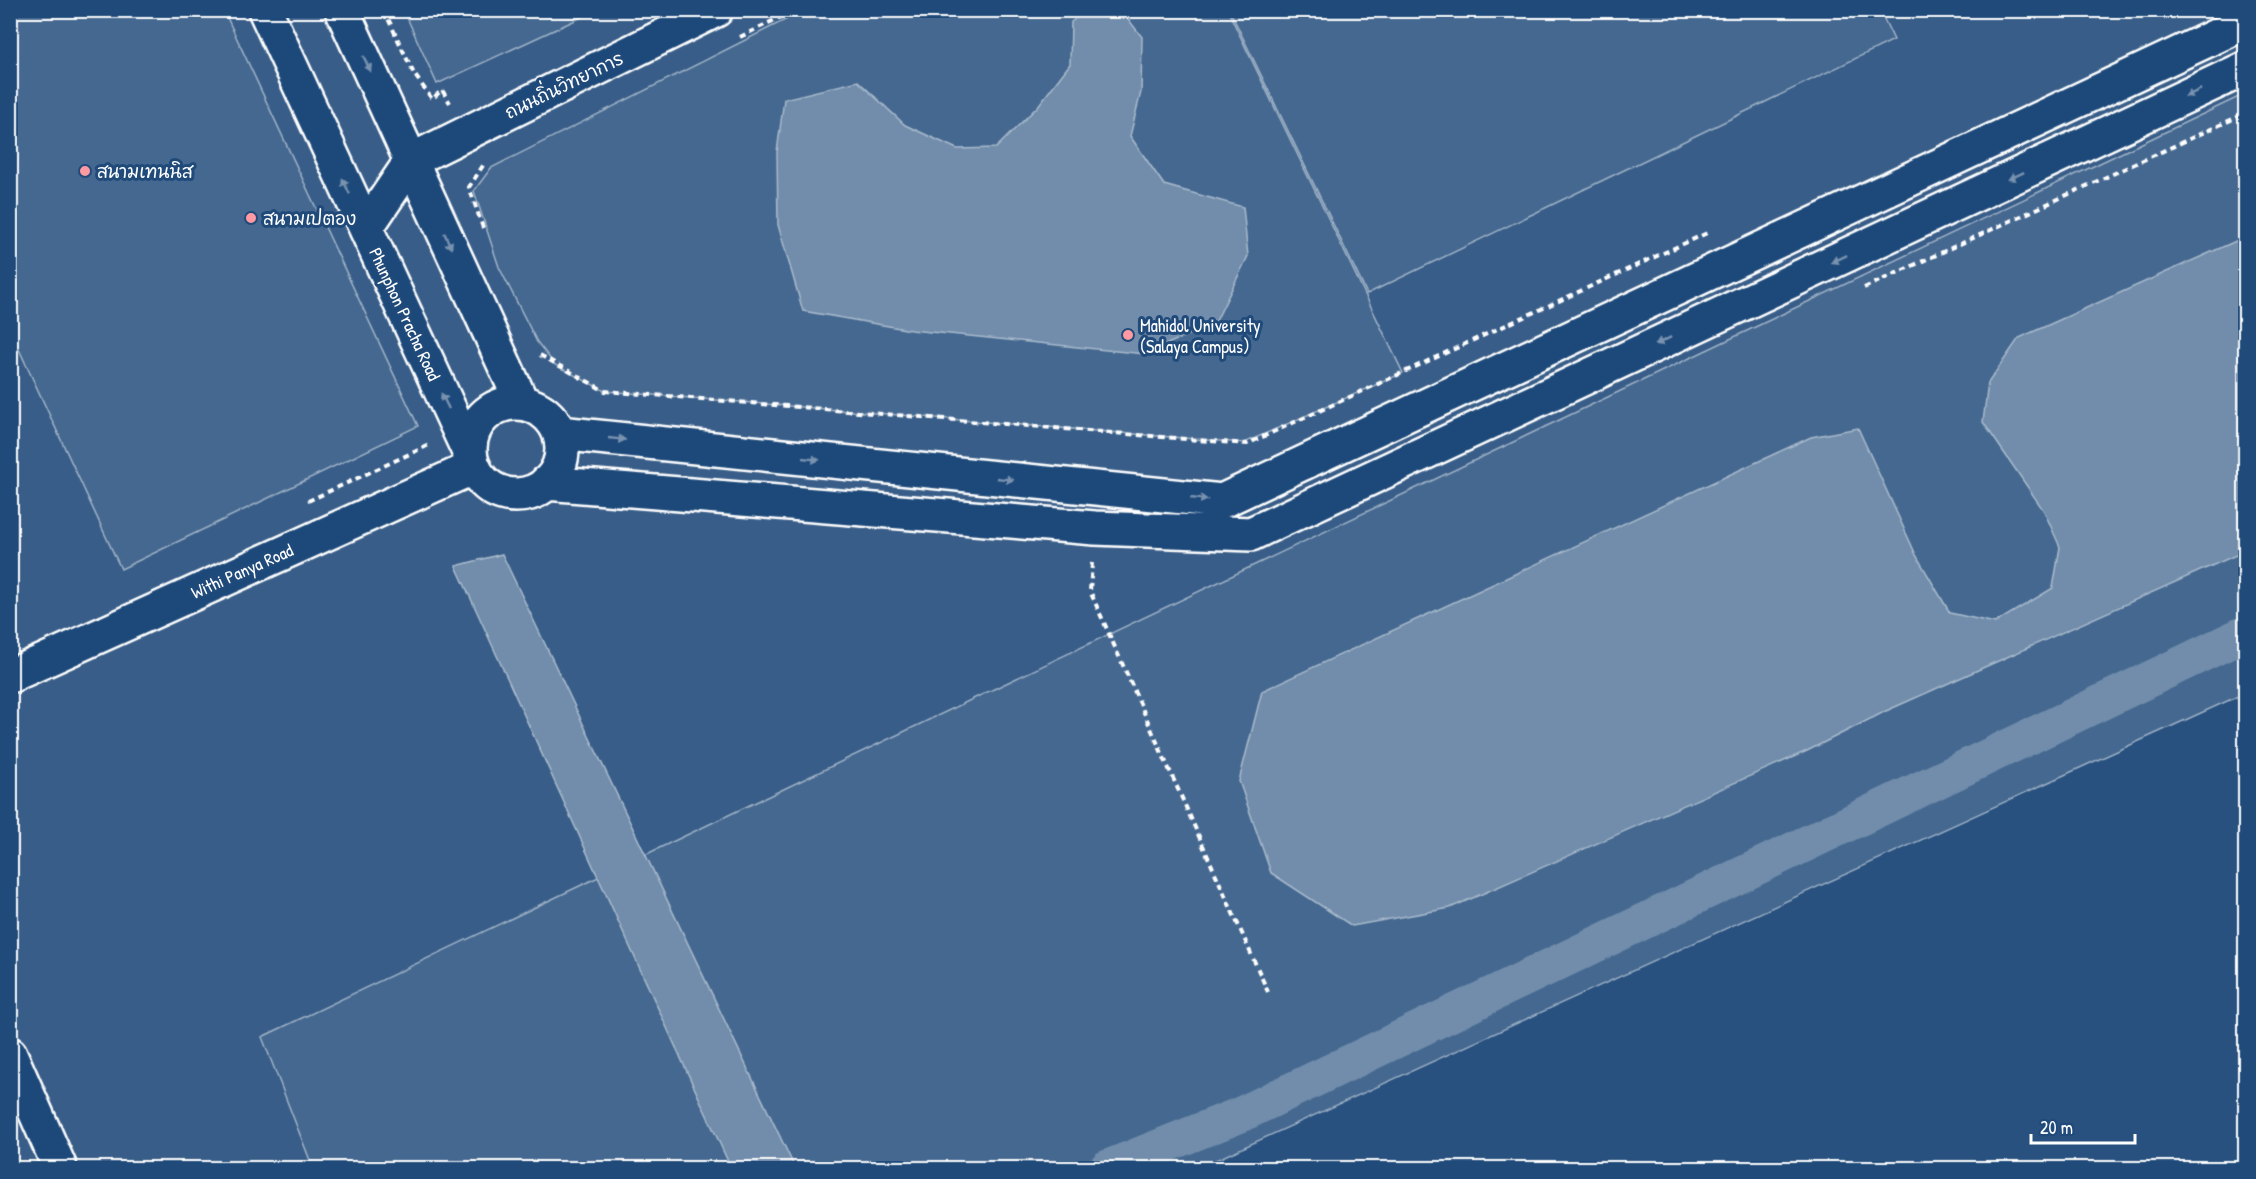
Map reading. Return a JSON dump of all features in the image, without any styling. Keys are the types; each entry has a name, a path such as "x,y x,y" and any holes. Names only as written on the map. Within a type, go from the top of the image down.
{"lane":[{"name":"Phunphon Pracha Road","path":"265,10 472,460"},
{"path":"342,10 522,403"},
{"name":"ถนนถิ่นวิทยาการ","path":"412,160 716,10"},
{"path":"559,433 1222,501 2246,22"},
{"path":"546,483 1095,528 1251,534 2246,68"},
{"path":"366,228 412,160"},
{"path":"522,403 545,413 559,433 560,460 546,483 527,493 505,493 492,487 472,460 473,433 484,416 502,405 522,403"},
{"name":"Withi Panya Road","path":"10,676 472,460"},
{"path":"10,1054 60,1168"}],"path":[{"path":"384,10 414,74 432,99 442,90 450,103 459,99"},
{"path":"732,41 795,10"},
{"path":"483,230 469,187 484,163 494,158"},
{"path":"535,347 549,362 605,391 1247,444 1716,229"},
{"path":"300,505 437,438"},
{"path":"1095,528 1090,591 1268,992"}],"shaded area":[{"name":"Mahidol University (Salaya Campus)","path":"10,11 2245,11 2245,659 1056,1168 11,1168"},
{"path":"10,11 224,11 418,426 121,569 11,332"},
{"path":"404,11 595,11 437,84"},
{"path":"803,11 1228,11 1403,373 1244,443 605,391 555,365 537,342 499,267 474,191 491,168"},
{"path":"1085,11 1122,11 1142,37 1141,92 1130,136 1164,185 1243,207 1248,256 1215,323 1145,354 911,330 803,311 778,225 777,152 784,99 858,81 905,125 957,149 996,148 1038,106 1070,64 1071,22"},
{"path":"1230,11 1880,11 1894,40 1367,294"},
{"path":"2245,94 2245,693 1198,1168 313,1168 262,1037"},
{"path":"2245,237 2245,551 1886,711 1807,751 1450,908 1352,926 1271,873 1239,781 1262,691 1811,437 1858,428 1916,555 1950,613 1995,623 2053,588 2060,547 2044,511 1983,422 1988,383 2019,338"},
{"path":"502,554 795,1168 731,1168 456,566"}],"building":[{"path":"10,1165 21,1165 23,1168 10,1168"}],"waterway":[{"path":"1107,1168 1242,1114 2246,633"}],"place":[{"name":"สนามเทนนิส","path":"85,171"},
{"name":"สนามเปตอง","path":"251,218"},
{"name":"Mahidol University (Salaya Campus)","path":"1128,335"}]}
